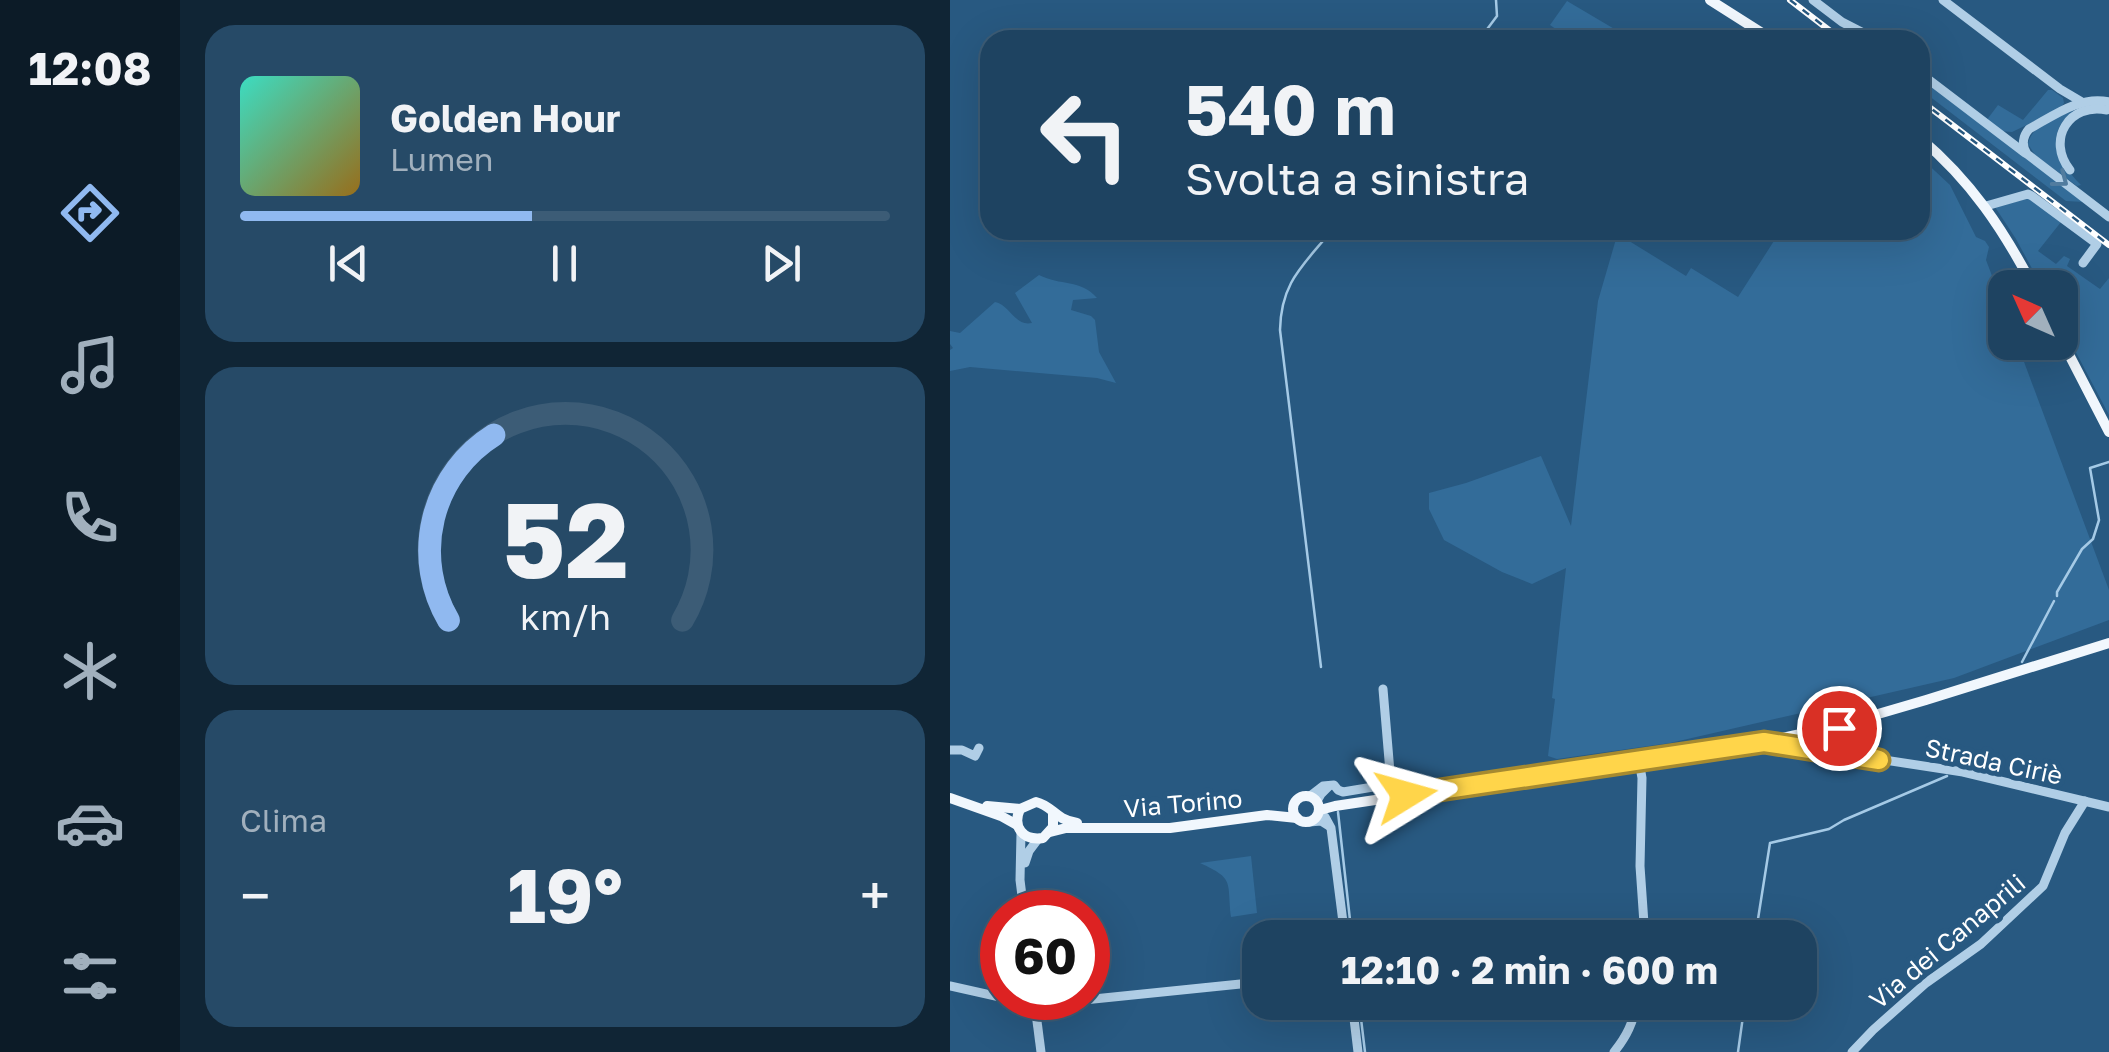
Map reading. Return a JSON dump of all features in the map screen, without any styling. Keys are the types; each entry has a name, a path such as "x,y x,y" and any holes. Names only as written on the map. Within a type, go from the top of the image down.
{"main road":[{"path":"1710,0 1757,30"},
{"path":"1930,147 1986,206 2025,270"},
{"path":"2072,360 2109,432"},
{"path":"1764,742 1878,714 2109,642"},
{"name":"Strada Ciriè","path":"1317,805 1335,806 1764,742"},
{"name":"Via Torino","path":"1050,832 1066,828 1170,828 1267,815 1302,796 1317,805"},
{"path":"952,801 1020,809 1036,802 1046,805 1053,814 1053,826 1050,832 1032,839 1002,816 952,801"},
{"path":"1295,802 1293,810 1303,820 1317,805"},
{"path":"1019,829 1020,809"},
{"name":"Via Torino","path":"1053,814 1102,829"},
{"name":"Via Torino","path":"1267,815 1303,820"}],"street":[{"path":"1813,0 1858,30"},
{"path":"1942,0 2082,102"},
{"path":"1930,81 2109,217"},
{"path":"2060,89 2068,109"},
{"path":"1997,131 2014,136 2092,99 2108,106"},
{"path":"2070,170 2059,147 2067,123 2086,110 2108,106"},
{"path":"2027,154 2023,139 2030,128"},
{"path":"1986,206 2032,196 2096,244 2083,263"},
{"path":"1342,920 1331,828 1317,805 1330,785 1343,792 1390,786 1383,689"},
{"path":"1850,742 1860,724 1878,714"},
{"path":"1843,755 1831,743 1836,726 1860,755 1879,760"},
{"name":"Strada Ciriè","path":"1764,742 1959,772 2109,807"},
{"path":"950,750 975,756 979,748"},
{"path":"1640,761 1644,920"},
{"name":"Via dei Canaprili","path":"1852,1052 1926,983 1981,944 2043,886 2065,834 2084,802"},
{"path":"1303,820 1321,821 1331,828"},
{"path":"1019,829 1021,890"},
{"path":"1020,880 1029,851 1038,839"},
{"path":"1110,995 1242,984"},
{"path":"950,986 980,991"},
{"path":"1036,1020 1040,1052"},
{"path":"1354,1020 1358,1052"},
{"path":"1614,1052 1633,1020"}],"shaded area":[{"path":"1567,1 1616,30 1557,30 1550,25"},
{"path":"1930,86 2084,202 2066,201 1930,97"},
{"path":"2048,90 2063,98 2060,109 2012,132 2000,131 1986,121 1998,105 2023,120"},
{"path":"2078,109 2060,126 2057,136 2060,156 2081,185 2077,186 2035,155 2028,144 2041,126"},
{"path":"1930,166 1950,185 1976,237 1989,247 1988,360 2023,360 2109,590 2109,620 1954,678 1670,743 1557,759 1548,756 1566,568 1532,584 1502,572 1444,540 1429,509 1429,493 1541,456 1571,526 1598,301 1616,240 1628,240 1686,276 1691,268 1738,297 1775,240 1930,240"},
{"path":"2030,198 2061,222 2038,251 2056,264 2064,256 2070,259 2067,266 2073,270 2033,270 1995,207"},
{"path":"2078,274 2100,289 2109,278 2109,415 2078,356"},
{"path":"1039,275 1077,285 1097,298 1073,300 1071,310 1095,320 1099,352 1116,383 970,367 950,371 950,331 960,333 995,302 1021,322 1032,323 1015,293"},
{"path":"1251,856 1257,913 1231,917 1227,882 1200,863"}],"waterway":[{"path":"1486,30 1497,16 1496,0"},
{"path":"1321,667 1280,330 1290,286 1324,240"},
{"path":"2057,596 2082,549 2093,539 2099,520 2090,468 2109,462"},
{"path":"2022,662 2054,601"},
{"path":"1758,920 1770,843 1829,829 1947,776"},
{"path":"1338,812 1350,920"},
{"path":"1361,1020 1365,1052"},
{"path":"1738,1052 1742,1020"}],"railway":[{"path":"1790,0 1829,30"},
{"path":"1930,108 2109,245"}],"route":[{"path":"1406,795 1764,742 1879,760 1860,755 1839,728"}]}
